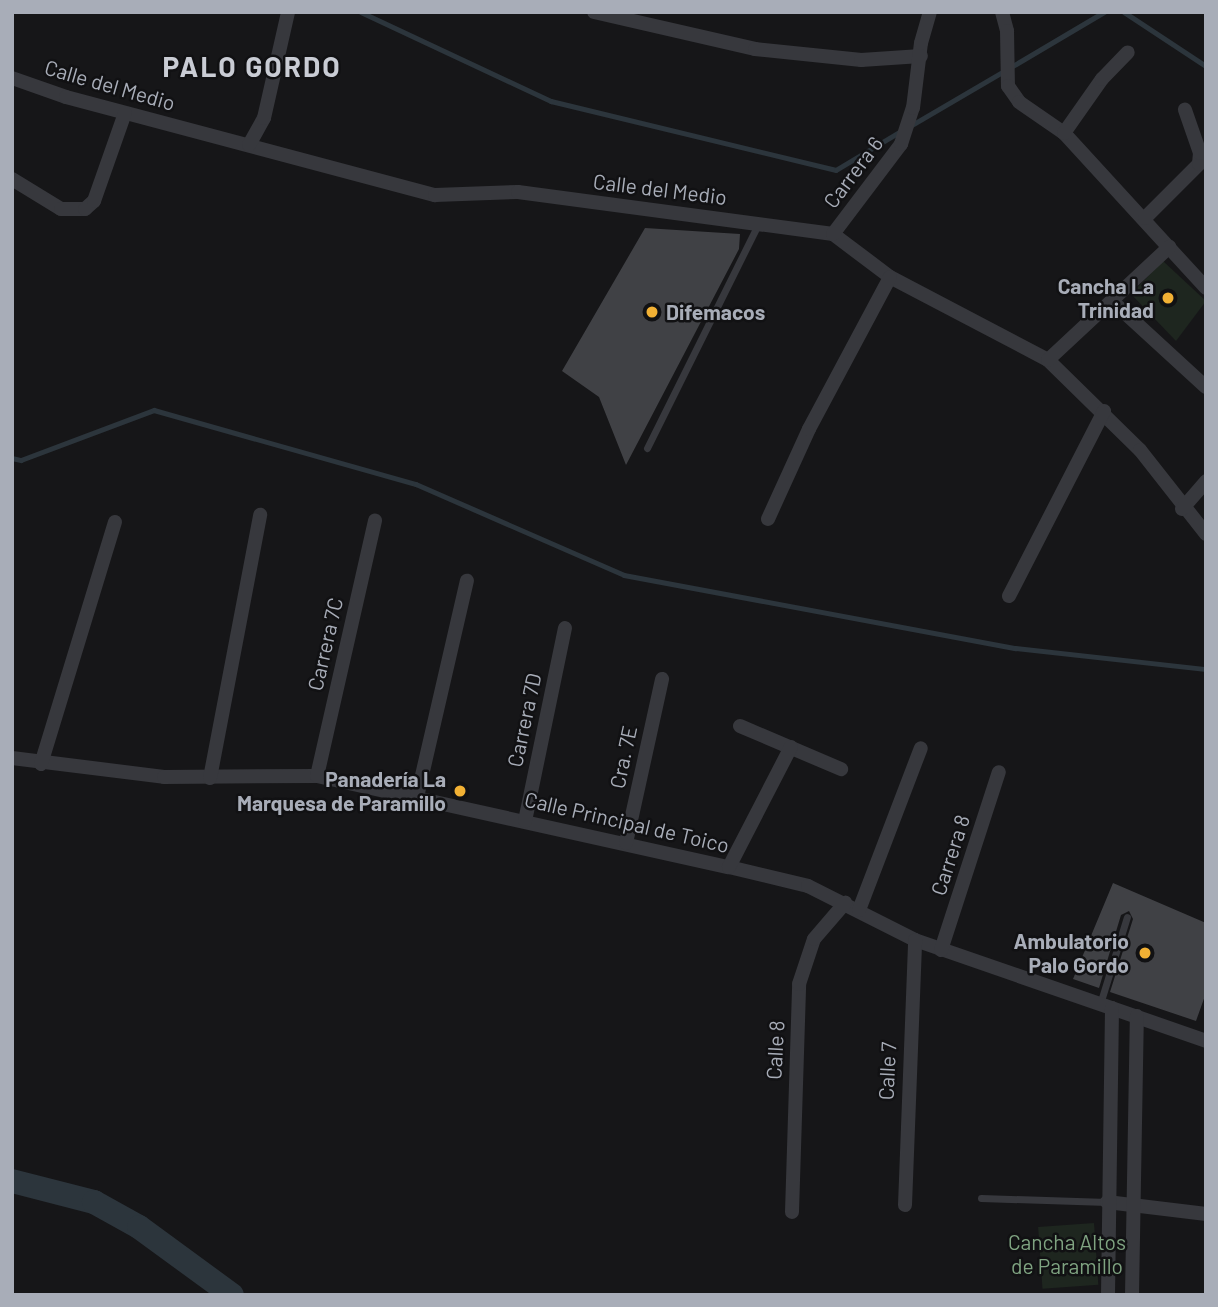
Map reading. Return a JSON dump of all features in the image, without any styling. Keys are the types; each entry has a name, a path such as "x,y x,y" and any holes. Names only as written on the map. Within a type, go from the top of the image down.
{"street":[{"path":"249,145 264,118 288,12"},
{"path":"594,12 755,49 861,60 921,55"},
{"name":"Carrera 6","path":"833,234 901,144 913,108 930,12"},
{"path":"1002,12 1007,31 1008,86 1018,102 1064,134 1145,218 1206,288"},
{"path":"1064,134 1102,79 1128,52"},
{"name":"Calle del Medio","path":"12,78 125,113 435,195 518,192 833,234 890,277 1048,360 1104,411 1140,450 1182,509 1206,534"},
{"path":"1145,218 1199,164 1200,153 1185,110"},
{"path":"12,179 61,209 85,209 94,201 125,113"},
{"path":"1048,360 1169,247"},
{"path":"768,519 808,429 890,277"},
{"path":"1112,301 1206,387"},
{"path":"1009,596 1104,411"},
{"path":"1182,509 1206,481"},
{"path":"210,778 260,515"},
{"path":"41,764 115,522"},
{"name":"Carrera 7C","path":"317,776 375,522"},
{"path":"417,797 467,581"},
{"name":"Carrera 7D","path":"525,821 565,628"},
{"name":"Cra. 7E","path":"626,843 662,679"},
{"path":"740,726 841,769"},
{"path":"729,867 791,747"},
{"path":"859,910 921,748"},
{"name":"Calle Principal de Toico","path":"12,758 41,764 210,778 317,776 729,867 808,886 915,940 1206,1041"},
{"name":"Carrera 8","path":"941,950 999,772"},
{"name":"Calle 8","path":"792,1212 799,984 814,939 845,903"},
{"name":"Calle 7","path":"905,1205 915,940"},
{"path":"1106,1006 1108,1295"},
{"path":"1132,1295 1137,1016"},
{"path":"1107,1202 1133,1202 1206,1214"}],"lane":[{"path":"647,448 758,223"},
{"path":"1106,1006 1127,917"},
{"path":"981,1198 1107,1202"}],"green space":[{"name":"Cancha La Trinidad","path":"1163,261 1206,301 1176,341 1131,294"},
{"name":"Cancha Altos de Paramillo","path":"1094,1223 1098,1285 1042,1289 1038,1227"}],"building":[{"name":"Difemacos","path":"645,228 740,234 739,249 626,465 599,397 562,371"},
{"name":"Ambulatorio Palo Gordo","path":"1113,883 1206,923 1206,993 1196,1021 1110,992 1133,919 1129,911 1121,915 1099,988 1073,979"}],"waterway":[{"path":"361,12 551,101 836,170 901,131"},
{"path":"1011,67 1104,12"},
{"path":"1124,12 1206,66"},
{"path":"912,125 1004,71"},
{"path":"12,458 21,460 154,410 416,484 624,575 1015,648 1206,669"},
{"path":"12,1181 94,1202 139,1227 232,1295"}],"place":[{"name":"Cancha La Trinidad","path":"1168,298"},
{"name":"Difemacos","path":"652,312"},
{"name":"Panadería La Marquesa de Paramillo","path":"460,791"},
{"name":"Ambulatorio Palo Gordo","path":"1145,953"}],"district":[{"name":"PALO GORDO","path":"252,66"}]}
